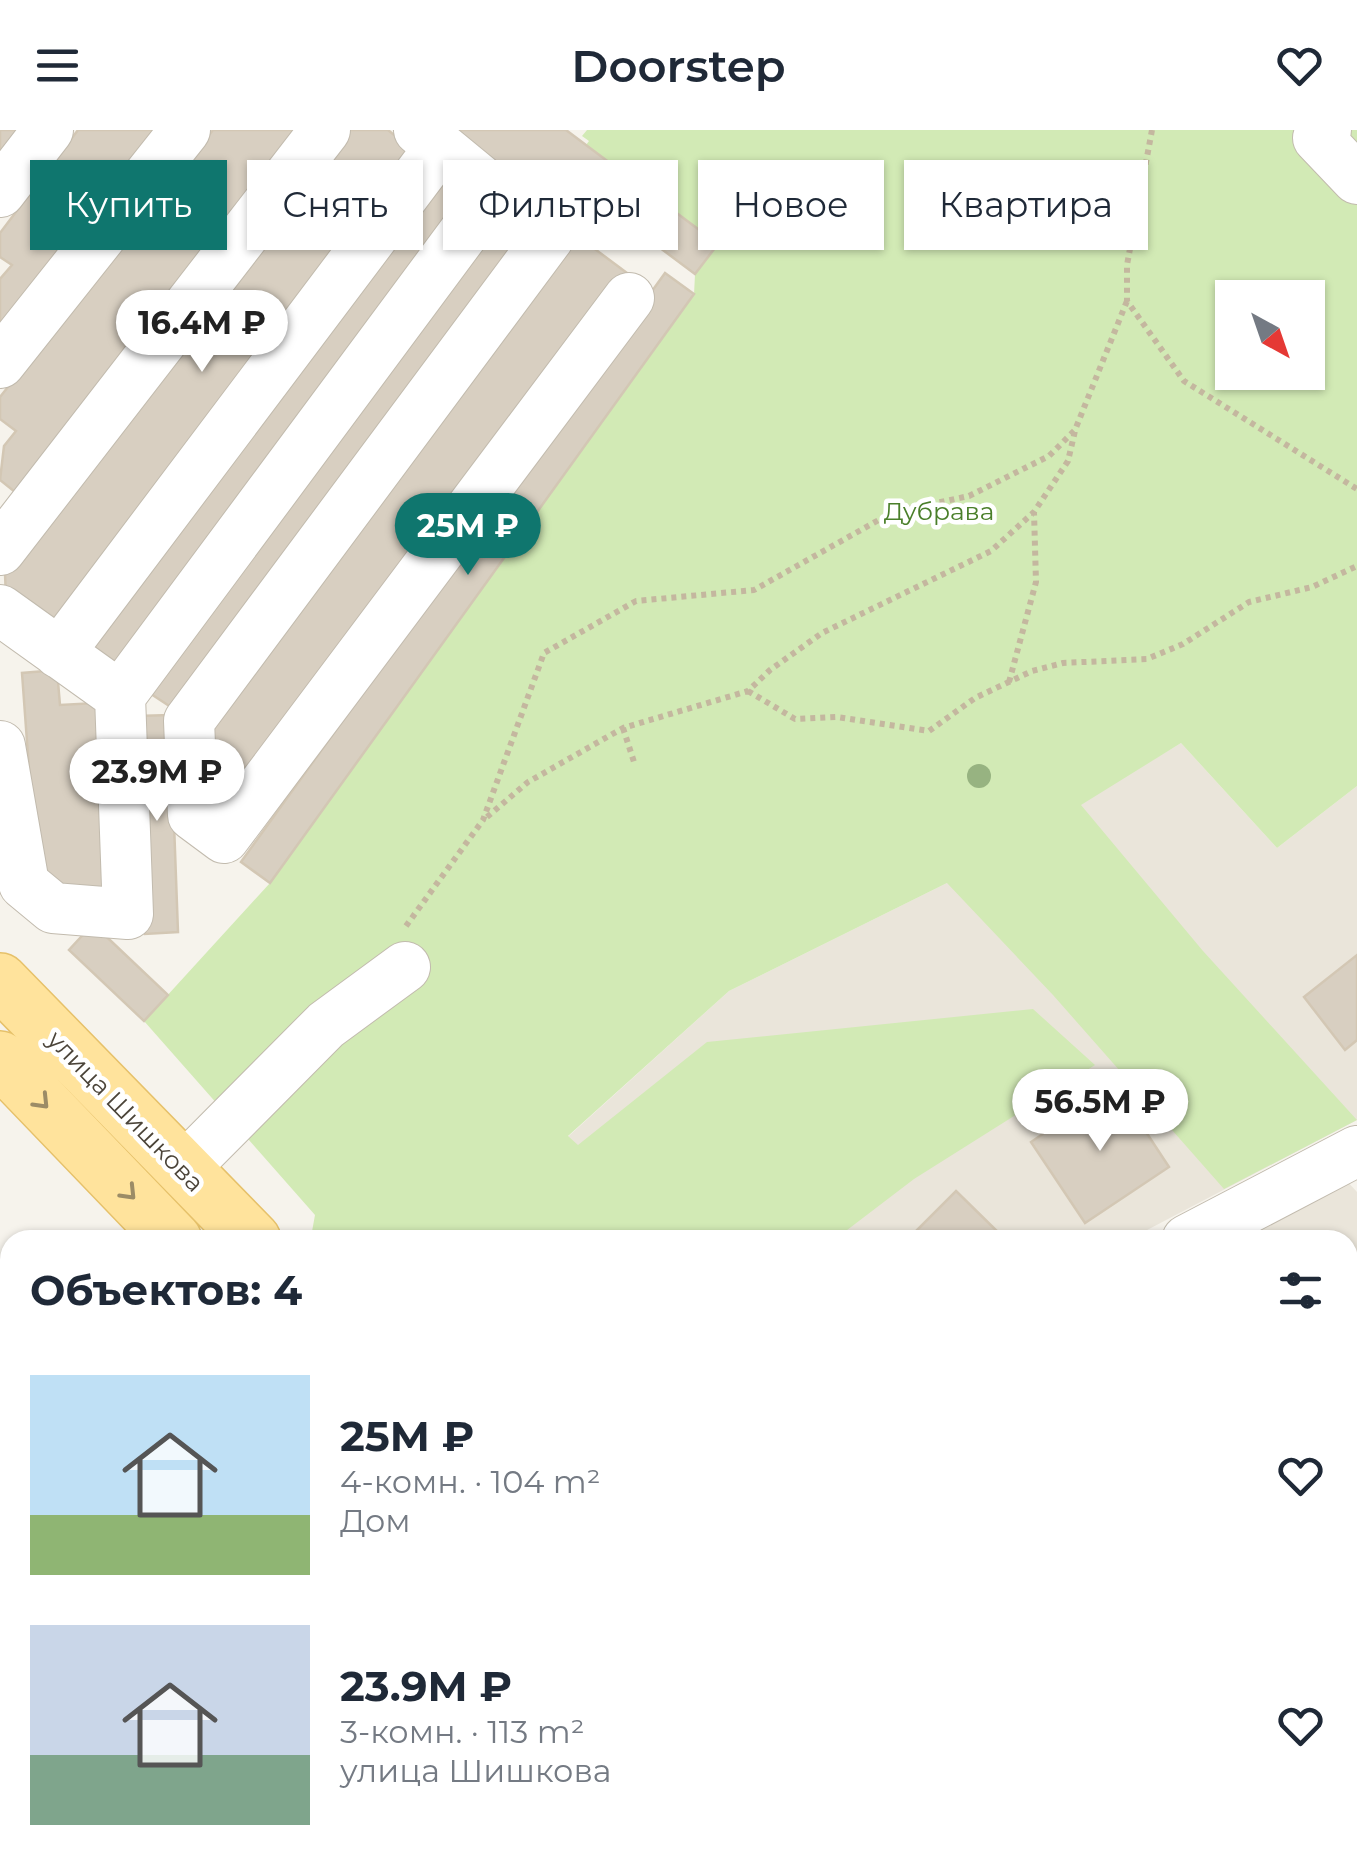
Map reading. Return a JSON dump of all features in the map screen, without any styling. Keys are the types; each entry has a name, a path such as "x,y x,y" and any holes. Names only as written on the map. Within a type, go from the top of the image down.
{"main road":[{"name":"улица Шишкова","path":"0,981 243,1230"},
{"path":"0,1059 159,1230"}],"street":[{"path":"0,192 48,130"},
{"path":"0,363 185,130"},
{"path":"0,550 324,130"},
{"path":"1326,130 1318,138 1357,178"},
{"path":"59,653 429,139 455,160"},
{"path":"0,746 24,884 53,908 128,914 120,696 451,250"},
{"path":"539,250 189,721 193,815 224,838 629,298"},
{"path":"0,610 120,696"},
{"path":"183,1169 326,1025 393,975"},
{"path":"1206,1230 1354,1158"}],"path":[{"path":"393,975 380,961 483,820 528,782 623,728 748,691 822,633 991,550 1034,512 1068,461 1075,430 1127,301 1127,265 1152,130"},
{"path":"1127,301 1184,381 1357,489"},
{"path":"483,820 544,653 636,600 754,590 893,512 969,496 1050,456 1075,430"},
{"path":"1009,682 1036,582 1034,512"},
{"path":"748,691 795,719 837,716 929,731 974,698 1032,671 1064,663 1147,659 1183,644 1249,602 1312,587 1357,566"},
{"path":"623,728 634,762"}],"shaded area":[{"path":"1181,743 1277,848 1357,786 1357,1120 1147,1230 465,1230 729,991 947,883"},
{"path":"1346,1180 1357,1192 1357,1230 1258,1230"}],"green space":[{"name":"Дубрава","path":"587,130 1357,130 1357,786 1277,848 1181,743 1081,805 1203,951 1357,1120 1224,1189 1053,995 947,883 729,991 568,1136 578,1145 707,1042 1033,1009 1095,1065 914,1179 847,1230 312,1230 315,1215 144,1021 270,883 694,295 695,274 713,250 884,250 884,160 698,160 698,230 678,215 678,160 606,160 586,145 589,141 582,136"}],"building":[{"path":"0,130 24,130 0,162"},
{"path":"78,130 163,130 139,160 55,160"},
{"path":"213,130 299,130 275,160 247,160 247,196 227,222 227,160 189,160"},
{"path":"350,130 388,130 415,152 409,160 327,160"},
{"path":"444,130 566,130 606,160 484,160"},
{"path":"438,176 443,180 443,226 110,673 82,652 383,250 423,250 423,196"},
{"path":"30,193 30,250 68,250 0,335 0,279 12,265 0,257 0,233"},
{"path":"678,214 698,229 698,250 713,250 695,274 663,250 678,250"},
{"path":"117,250 205,250 15,492 0,480 4,446 16,431 0,419 0,397"},
{"path":"257,250 340,250 49,631 6,599 5,573"},
{"path":"480,250 519,250 177,711 151,694"},
{"path":"559,250 596,250 627,273 233,803 205,782 226,754 200,732"},
{"path":"665,273 694,294 270,883 241,862"},
{"path":"57,670 60,705 96,703 110,888 38,893 22,673"},
{"path":"170,715 178,932 145,934 137,716"},
{"path":"93,924 168,995 144,1021 69,950"},
{"path":"1357,955 1357,1040 1345,1050 1304,997"},
{"path":"1115,1085 1169,1167 1085,1223 1031,1142"},
{"path":"956,1191 996,1230 917,1230"}]}
